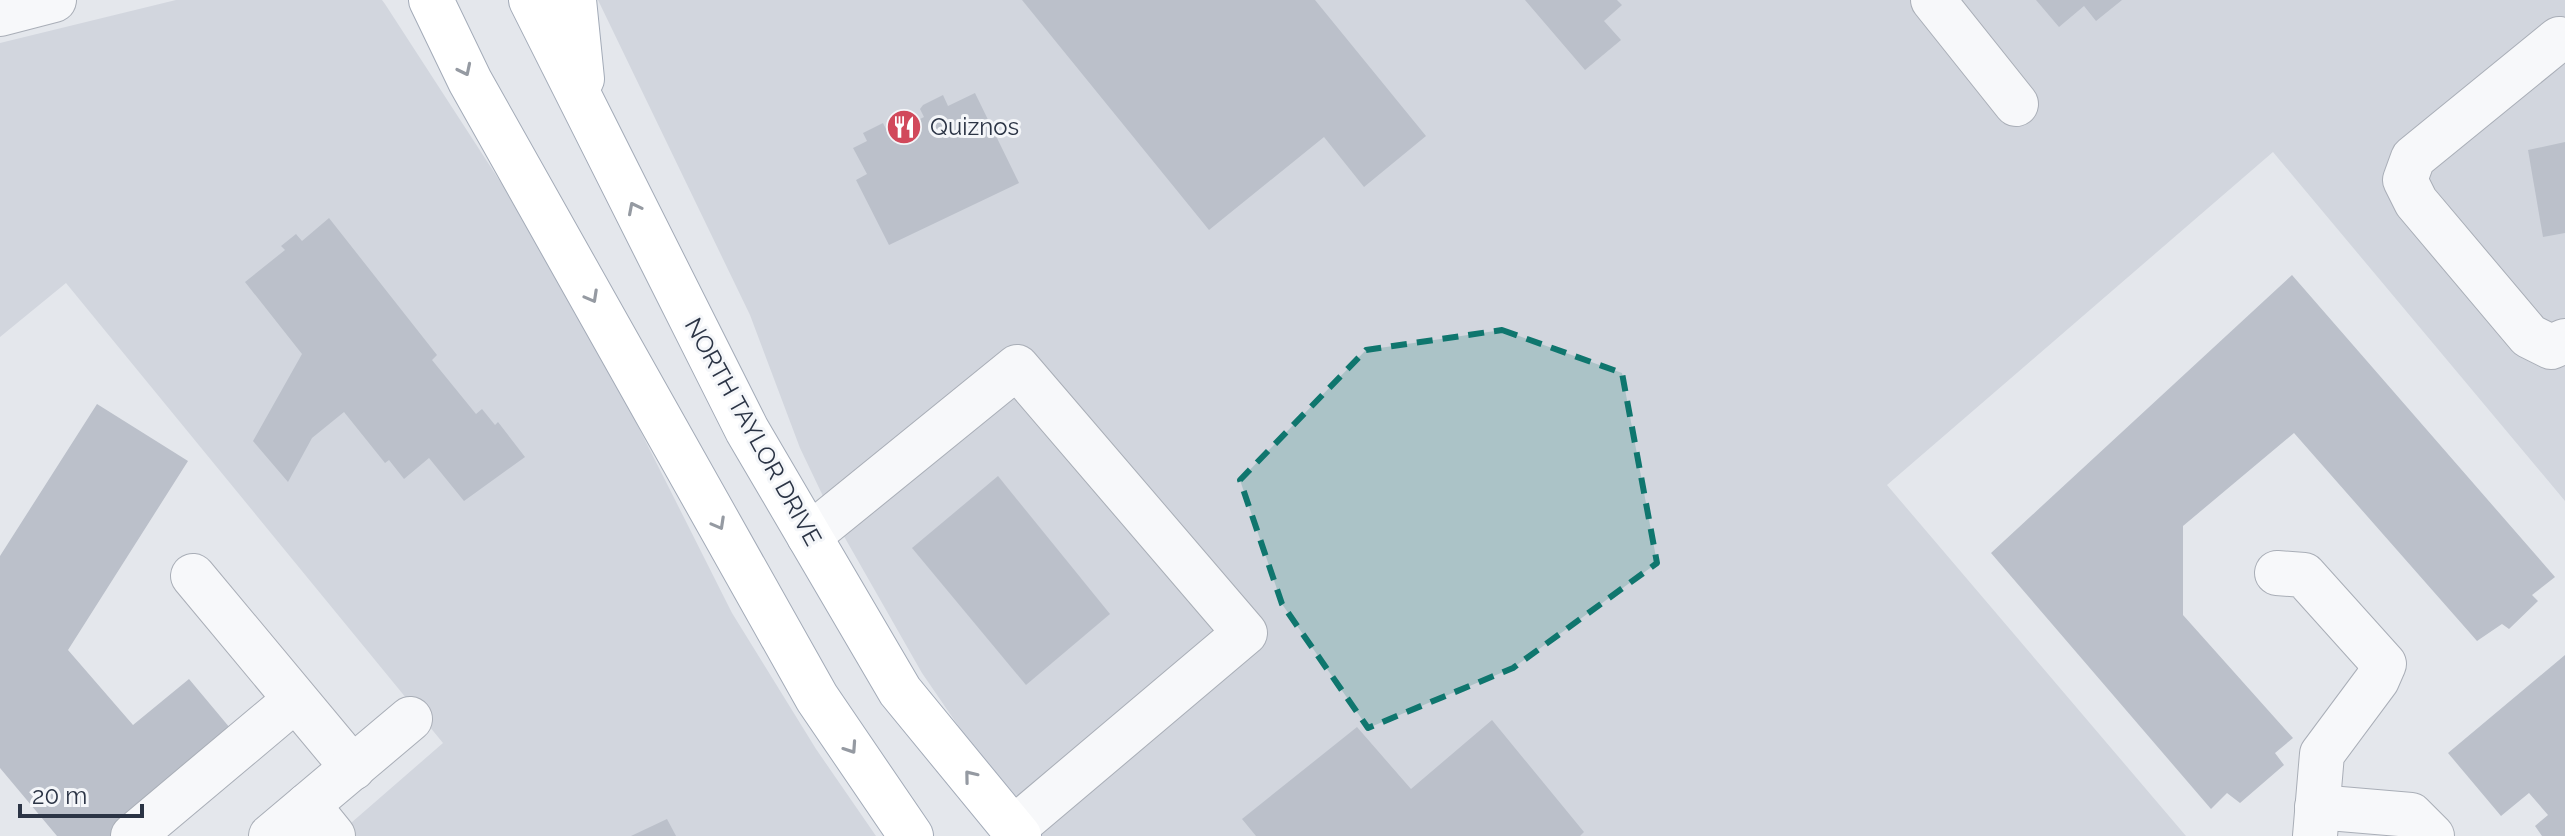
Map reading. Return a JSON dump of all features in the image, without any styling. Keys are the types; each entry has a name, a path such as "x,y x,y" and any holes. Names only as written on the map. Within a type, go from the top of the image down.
{"main road":[{"path":"431,0 470,81 817,698 911,836"},
{"name":"NORTH TAYLOR DRIVE","path":"531,0 747,430 900,691 1016,832"},
{"path":"574,0 578,56 598,135"}],"street":[{"path":"0,14 54,0"},
{"path":"1933,0 2016,104"},
{"path":"2559,39 2413,158 2405,180 2416,202 2529,336 2551,347 2565,341"},
{"path":"809,536 1017,367 1245,633 1016,832"},
{"path":"2277,573 2304,575 2384,664 2377,680 2322,754 2316,821 2411,815 2432,836"},
{"path":"193,576 353,768"},
{"path":"133,836 295,700"},
{"path":"271,836 320,821 353,768 410,719"}],"highlighted area":[{"path":"1502,330 1622,373 1657,563 1513,668 1368,728 1282,604 1240,480 1366,350"}],"shaded area":[{"path":"176,0 382,0 538,240 586,323 732,613 816,749 876,836 336,836 443,743 66,283 0,337 0,43"},
{"path":"598,0 2565,0 2565,501 2273,152 1887,485 2186,836 1042,836 983,762 922,673 833,517 800,448 750,315"}],"building":[{"path":"1022,0 1315,0 1426,136 1364,187 1324,137 1209,230"},
{"path":"1525,0 1617,0 1622,5 1604,21 1621,40 1585,70"},
{"path":"2036,0 2122,0 2096,21 2084,6 2059,27"},
{"path":"975,93 1019,183 889,245 856,180 867,174 853,148 867,141 863,133 883,123 889,135 924,117 920,109 923,105 943,95 948,106"},
{"path":"2565,142 2565,233 2543,237 2528,150"},
{"path":"329,218 437,355 432,360 476,414 482,409 495,425 498,422 525,457 464,501 429,458 404,479 389,460 385,463 344,412 312,438 288,482 253,441 302,354 245,282 285,250 281,246 296,234 302,241"},
{"path":"2292,275 2555,577 2532,595 2538,601 2509,629 2502,624 2477,641 2294,433 2183,526 2183,615 2293,738 2275,753 2284,765 2240,803 2227,793 2211,809 1991,553"},
{"path":"97,404 188,461 68,650 133,725 189,679 230,728 115,836 57,836 0,768 0,556"},
{"path":"998,476 1110,614 1026,685 912,548"},
{"path":"2565,655 2565,836 2542,836 2535,826 2548,815 2529,793 2501,816 2448,753"},
{"path":"1492,720 1584,832 1580,836 1256,836 1242,819 1357,727 1411,789"},
{"path":"667,819 676,836 631,836"}],"place":[{"name":"Quiznos","path":"904,127"}]}
